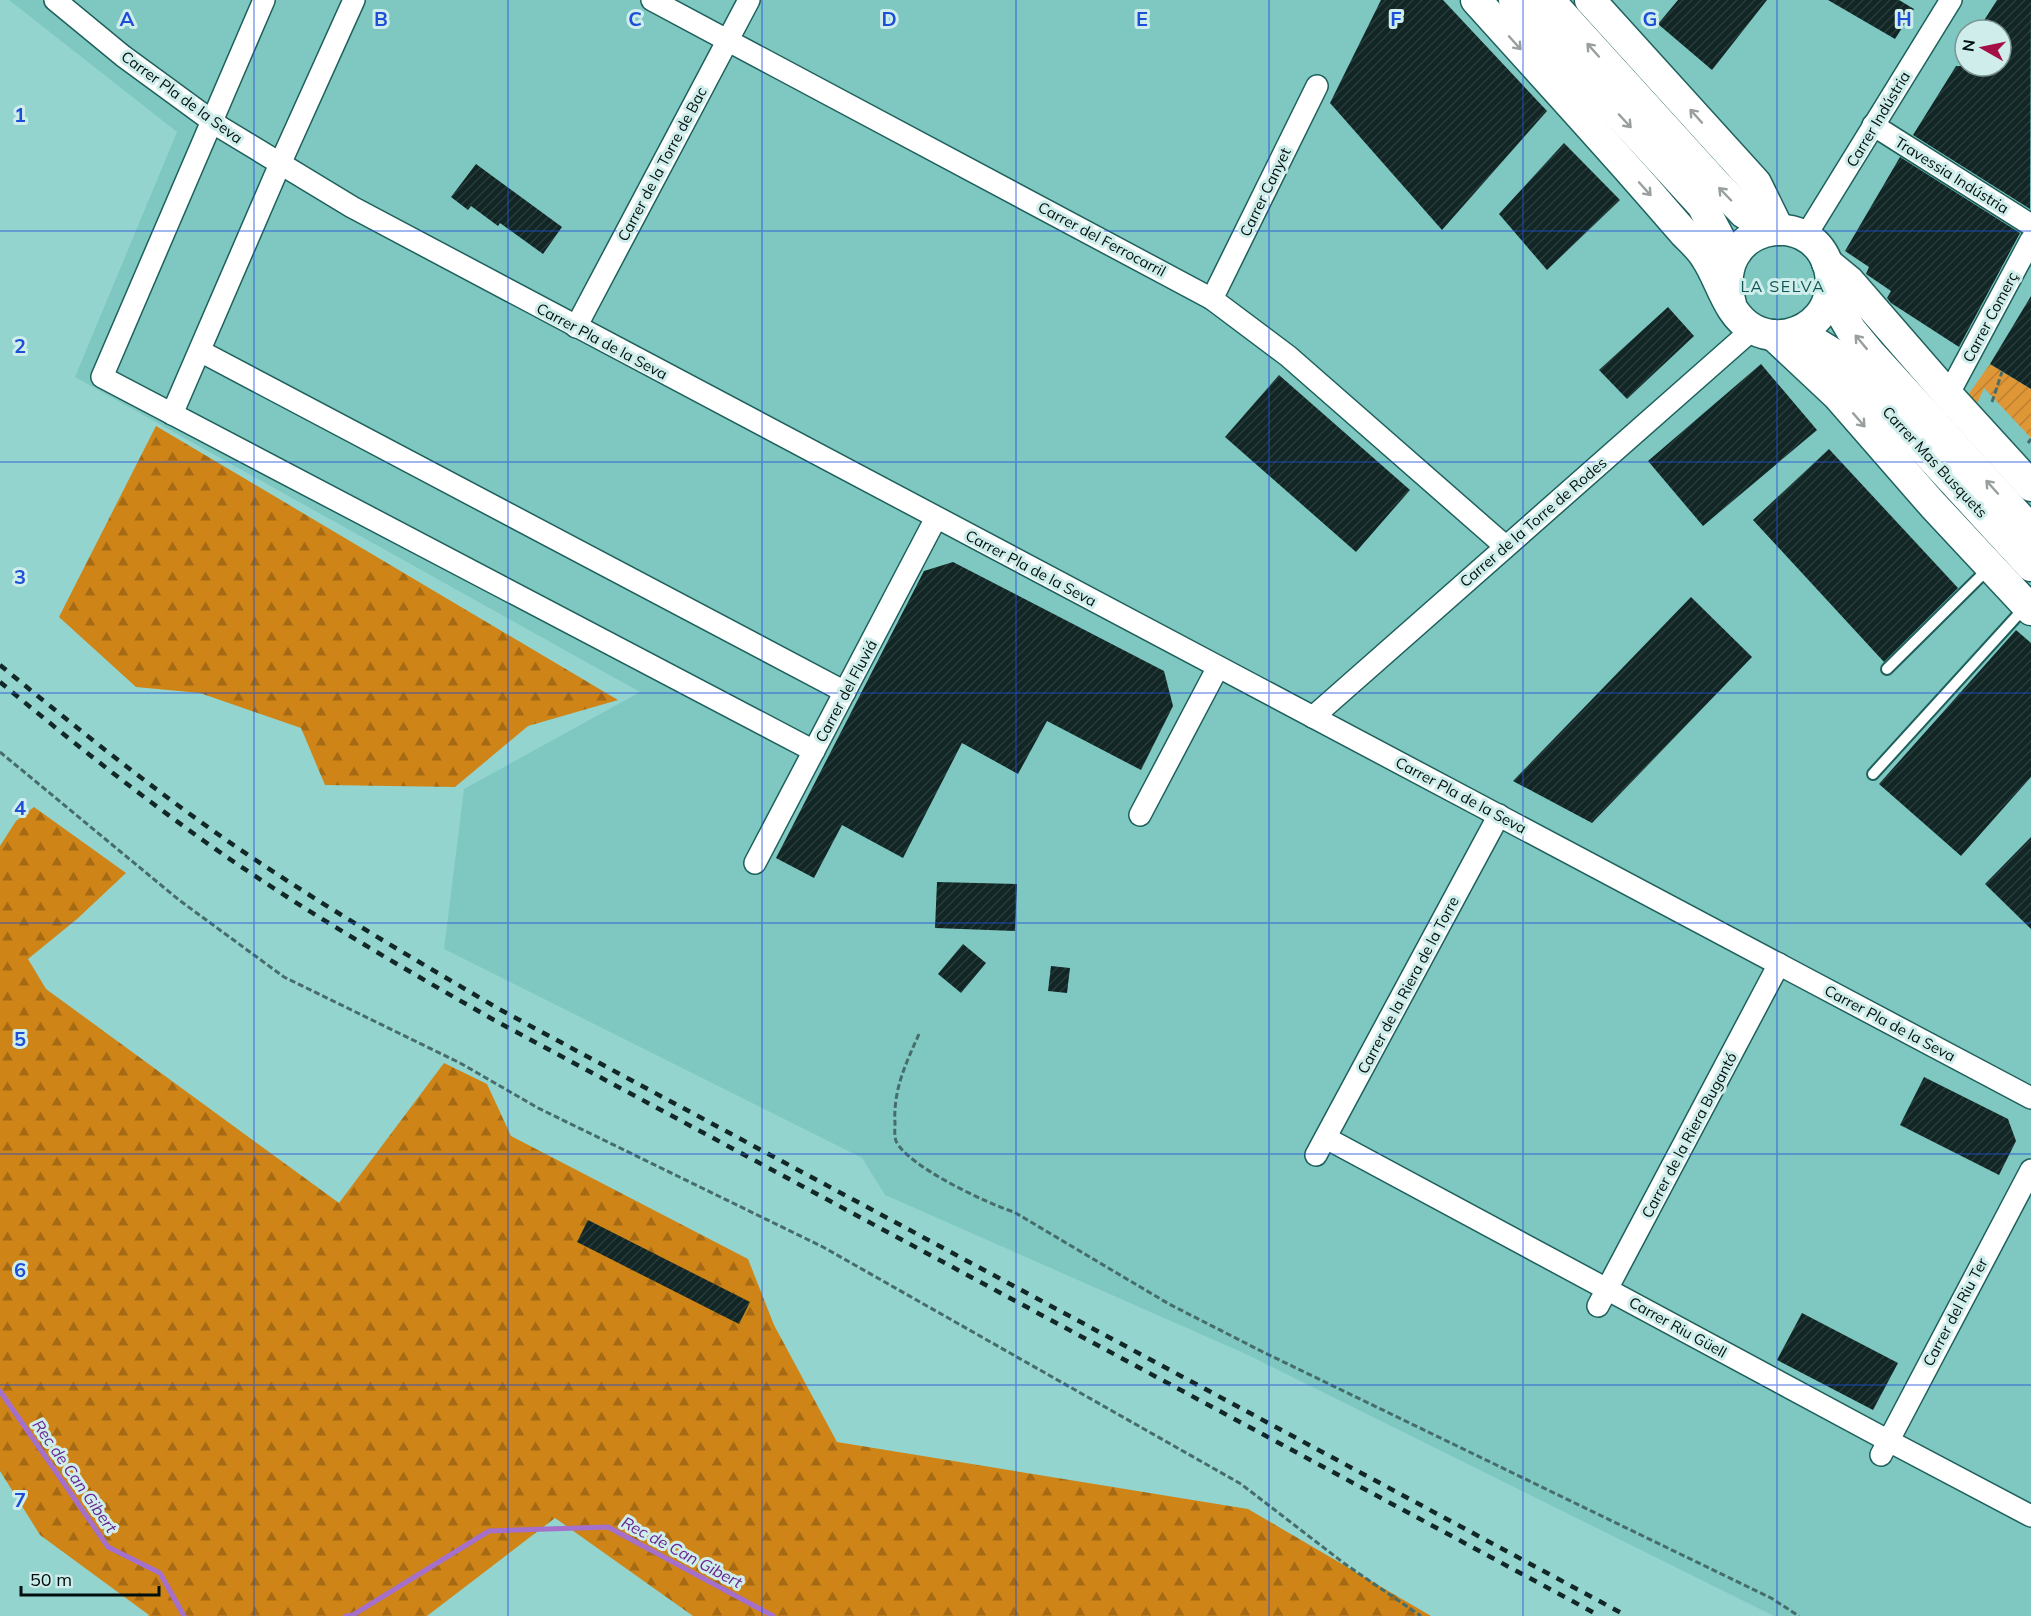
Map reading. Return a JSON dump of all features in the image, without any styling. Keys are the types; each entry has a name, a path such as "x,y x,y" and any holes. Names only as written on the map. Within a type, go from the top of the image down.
{"main road":[{"path":"1476,0 1706,257 1740,318 1770,333 1836,395 1933,505 2029,608"},
{"path":"1514,0 1702,205 1731,260"},
{"path":"1548,0 1744,213 1818,248 1827,263 1831,278 1830,294 1821,314 1795,333 1770,333"},
{"path":"1590,0 1756,183 1785,233"},
{"path":"1731,304 1726,289 1731,260 1747,240 1758,234 1785,233"},
{"path":"1827,263 1849,281 2031,486"},
{"path":"1830,294 1851,330 1870,353 2031,530"},
{"name":"Carrer Mas Busquets","path":"1770,333 1814,341 1839,357 2031,566"}],"street":[{"name":"Carrer Pla de la Seva","path":"55,0 123,56 212,122 362,212 2031,1098"},
{"path":"264,0 102,377 814,751"},
{"path":"172,414 354,0"},
{"name":"Carrer del Ferrocarril","path":"652,0 1212,299 1288,356 1505,546"},
{"name":"Carrer de la Torre de Bac","path":"576,327 749,0"},
{"name":"Carrer Indústria","path":"1785,233 1873,125 1951,0"},
{"name":"Carrer Canyet","path":"1212,299 1317,86"},
{"name":"Travessia Indústria","path":"1873,125 2031,225"},
{"name":"Carrer Comerç","path":"1948,395 2031,240"},
{"name":"Carrer de la Torre de Rodes","path":"1313,717 1505,546 1770,333"},
{"path":"200,351 845,692"},
{"name":"Carrer del Fluviá","path":"755,863 936,518"},
{"path":"1140,815 1218,667"},
{"name":"Carrer de la Riera de la Torre","path":"1321,1146 1499,815"},
{"name":"Carrer de la Riera Bugantó","path":"1603,1297 1779,964"},
{"name":"Carrer Riu Güell","path":"1321,1146 1884,1448 2031,1516"},
{"name":"Carrer del Riu Ter","path":"1884,1448 2031,1170"}],"lane":[{"path":"1887,669 1990,567"},
{"path":"1874,774 2029,608"}],"path":[{"path":"1992,402 2002,372"},
{"path":"0,752 178,900 284,977 460,1063 538,1108 824,1247 1241,1484 1345,1564 1421,1616"},
{"path":"919,1034 900,1075 894,1113 895,1138 901,1150 922,1166 955,1186 1014,1212 1169,1304 1263,1352 1750,1588 1799,1616"}],"shaded area":[{"path":"9,0 2031,0 2031,1616 1774,1616 1248,1355 885,1195 862,1158 444,949 464,789 640,692 75,377 177,132"},
{"path":"1990,364 2031,389 2031,438 1984,388 1976,406 1968,395"}],"green space":[{"path":"156,426 618,700 528,726 455,787 325,785 301,728 200,693 136,687 59,617"},
{"path":"34,807 126,873 77,919 28,959 46,989 339,1203 444,1063 487,1084 511,1136 748,1259 774,1325 837,1442 1248,1509 1431,1616 693,1616 555,1518 427,1616 148,1616 40,1535 0,1471 0,846 16,821"}],"building":[{"path":"1381,0 1443,0 1547,111 1442,230 1330,103"},
{"path":"1678,0 1767,0 1712,70 1658,24"},
{"path":"1828,0 1899,0 1914,9 1895,39"},
{"path":"1997,0 2031,0 2030,209 1913,135 1953,71 1953,78 2013,78 2013,18 1986,18"},
{"path":"1564,143 1620,200 1547,270 1499,214"},
{"path":"1900,157 2020,233 1959,347 1891,303 1887,298 1891,291 1866,274 1869,267 1845,251"},
{"path":"476,164 562,227 543,254 500,223 498,226 471,206 468,210 451,197"},
{"path":"2031,296 2031,389 1990,364"},
{"path":"1668,307 1694,336 1627,399 1599,370"},
{"path":"1761,364 1817,430 1703,526 1648,461"},
{"path":"1279,375 1410,490 1356,552 1225,437"},
{"path":"1829,449 1958,588 1884,662 1753,520"},
{"path":"953,562 1164,671 1173,706 1141,770 1047,721 1018,774 962,743 903,858 842,825 814,878 776,858 924,571"},
{"path":"1691,597 1752,657 1592,823 1513,781"},
{"path":"2016,630 2031,643 2031,777 1961,856 1879,784"},
{"path":"2031,837 2031,929 1985,884"},
{"path":"937,882 1017,884 1015,931 935,928"},
{"path":"963,944 986,963 961,993 938,974"},
{"path":"1051,966 1070,968 1067,993 1048,991"},
{"path":"1924,1077 2008,1119 2016,1141 1999,1175 1900,1125"},
{"path":"588,1220 750,1302 739,1324 577,1242"},
{"path":"1802,1313 1898,1363 1873,1410 1777,1360"}],"waterway":[{"name":"Rec de Can Gibert","path":"0,1391 108,1547 160,1573 184,1616"},
{"name":"Rec de Can Gibert","path":"346,1616 353,1615 489,1531 608,1527 773,1616"}],"railway":[{"path":"0,665 131,770 247,854 354,923 499,1009 1627,1616"},
{"path":"0,682 100,763 204,841 311,912 420,978 1600,1616"}],"district":[{"name":"LA SELVA","path":"1783,286"}]}
